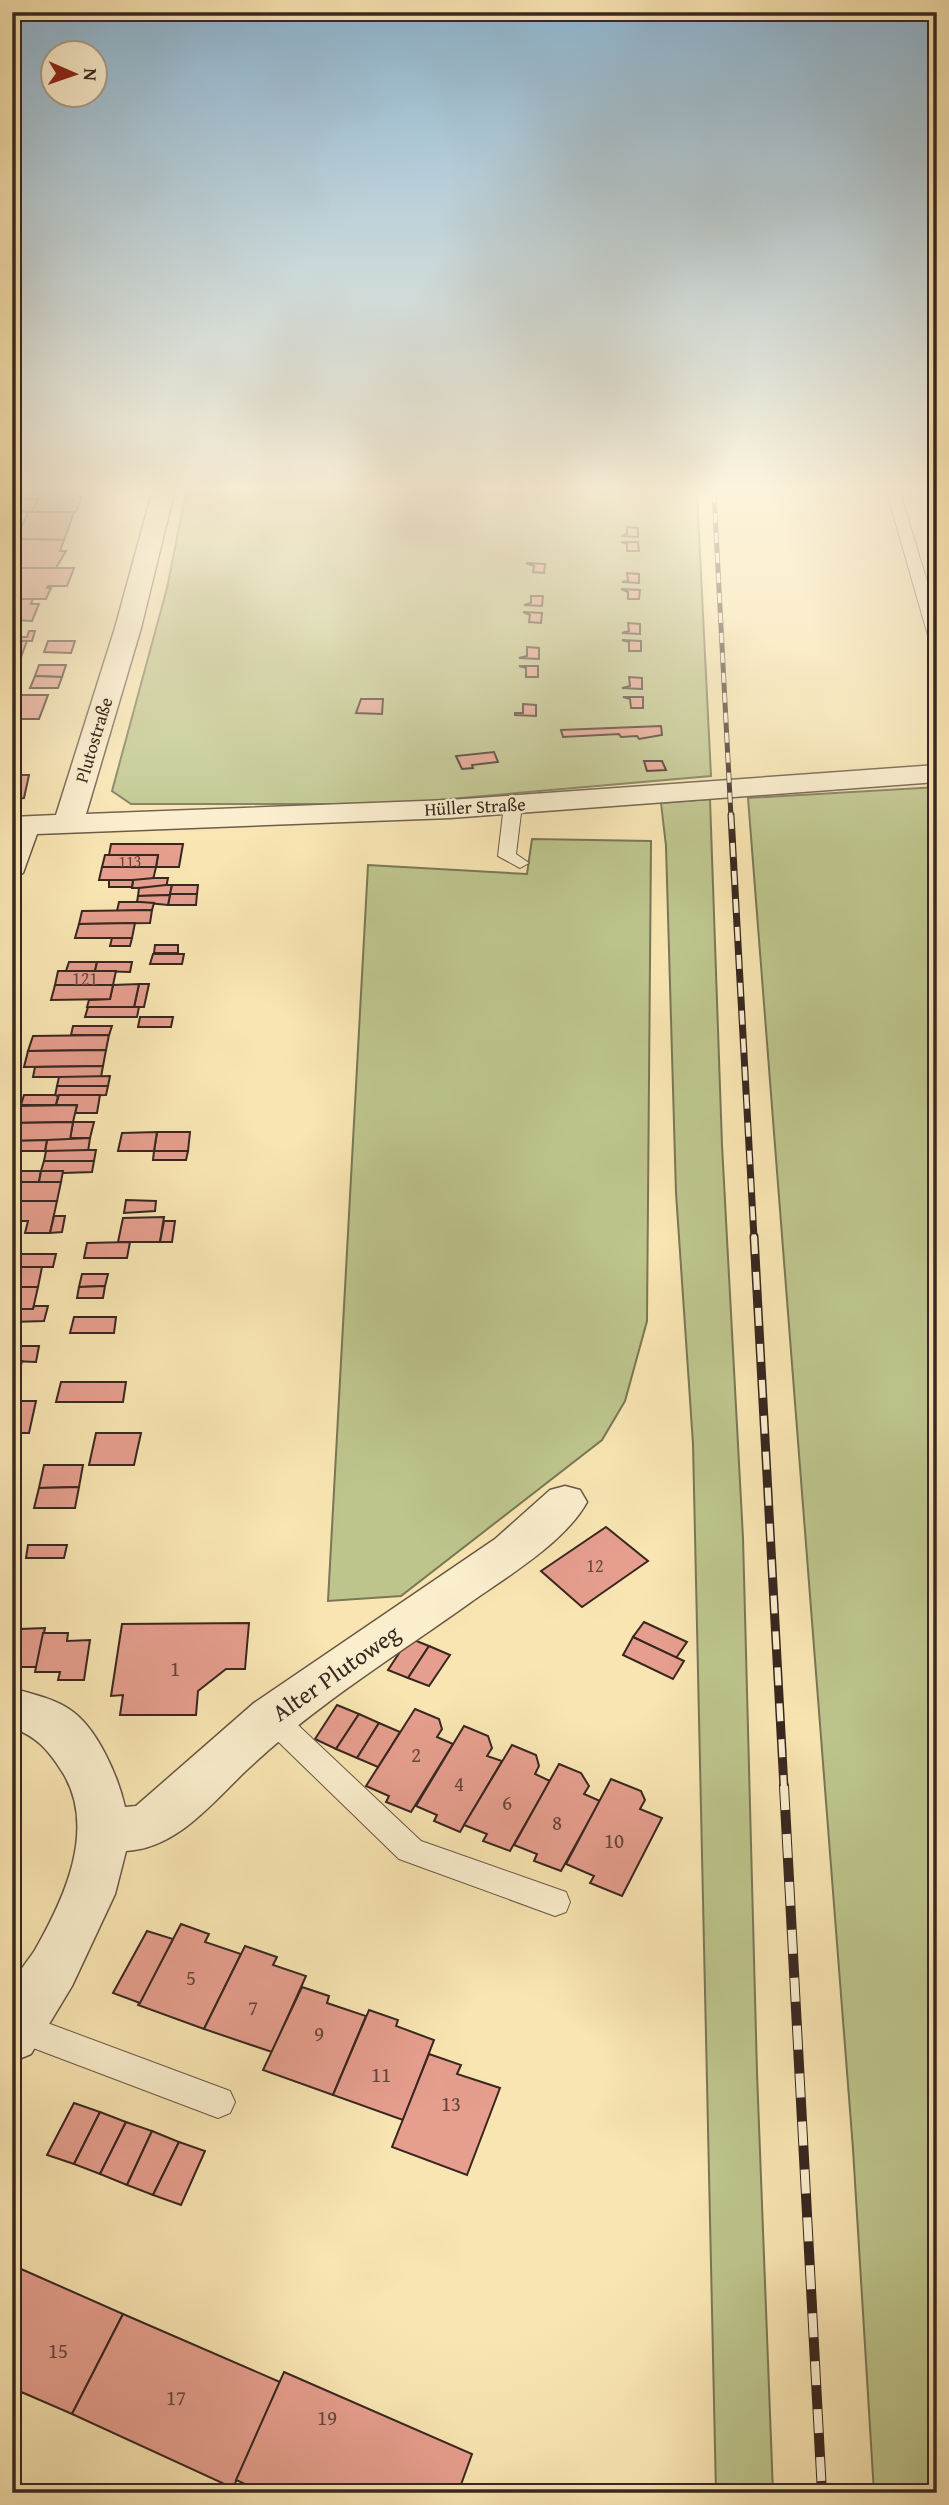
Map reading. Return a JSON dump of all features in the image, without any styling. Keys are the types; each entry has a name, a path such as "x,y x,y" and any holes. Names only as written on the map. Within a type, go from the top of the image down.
{"street":[{"name":"Plutostraße","path":"68,824 133,610"},
{"name":"Hüller Straße","path":"19,826 513,805 937,773"},
{"path":"12,867 19,826"},
{"name":"Alter Plutoweg","path":"104,1830 139,1828 160,1819 271,1717 512,1551 565,1502"},
{"path":"12,1708 52,1723 89,1765 104,1811 104,1830 90,1893 72,1934 15,2032"}],"lane":[{"path":"929,610 937,639"},
{"path":"513,805 507,856 520,863"},
{"path":"271,1717 410,1850 555,1902"},
{"path":"15,2032 218,2102"}],"green space":[{"path":"161,610 703,610 711,776 392,804 131,804 112,791"},
{"path":"937,787 937,2493 874,2493 853,2149 748,798"},
{"path":"710,799 722,1145 743,1538 757,2073 773,2493 716,2493 693,1444 676,1193 666,846 661,803"},
{"path":"532,839 651,841 647,1321 625,1401 602,1440 401,1596 328,1601 368,865 527,874"}],"building":[{"path":"12,610 37,610 32,621 12,620"},
{"path":"523,612 542,613 541,623 529,622 530,615"},
{"path":"628,623 640,624 640,634 622,633 629,631"},
{"path":"29,631 35,631 32,641 12,641 12,637 27,637"},
{"path":"622,640 641,641 641,651 629,651 629,642"},
{"path":"12,641 27,641 21,657 12,658"},
{"path":"48,641 75,641 71,653 44,652"},
{"path":"527,647 539,648 539,659 519,658 527,656"},
{"path":"39,665 66,665 62,677 35,676"},
{"path":"519,666 538,666 538,677 526,677 526,668"},
{"path":"35,676 62,677 58,688 30,688"},
{"path":"629,677 642,678 642,689 622,688 630,686"},
{"path":"19,695 48,695 39,719 12,719"},
{"path":"623,697 643,697 643,708 631,708 630,699"},
{"path":"361,699 383,699 382,714 356,713"},
{"path":"523,704 536,705 536,716 515,715 523,713"},
{"path":"661,726 662,735 639,739 637,736 621,737 619,734 563,737 561,730"},
{"path":"494,752 498,762 472,765 473,768 462,769 456,756"},
{"path":"644,761 662,761 666,770 647,771"},
{"path":"12,775 29,775 24,798 12,799"},
{"path":"111,844 183,844 179,867 156,867 158,855 109,855"},
{"path":"105,855 158,855 156,867 102,867"},
{"path":"102,867 156,867 153,880 99,880"},
{"path":"168,878 166,888 132,888 133,880"},
{"path":"109,880 133,880 132,887 109,887"},
{"path":"172,885 170,895 138,896 139,888"},
{"path":"172,885 198,885 197,894 170,894"},
{"path":"170,894 197,894 196,905 168,905"},
{"path":"170,895 168,905 137,902 138,896"},
{"path":"119,902 154,903 152,910 117,911"},
{"path":"152,910 150,923 79,924 82,911"},
{"path":"135,923 132,938 75,938 79,924"},
{"path":"112,938 132,938 130,946 110,946"},
{"path":"155,945 178,945 178,953 154,953"},
{"path":"153,954 184,954 182,964 150,964"},
{"path":"69,962 97,962 95,971 66,971"},
{"path":"97,962 132,962 130,972 95,971"},
{"path":"58,971 116,971 113,985 55,985"},
{"path":"139,984 149,984 144,1007 134,1007"},
{"path":"139,984 134,1007 87,1007 89,1000 110,999 113,985"},
{"path":"55,985 113,985 110,999 51,1000"},
{"path":"88,1007 139,1007 137,1017 85,1017"},
{"path":"140,1017 173,1017 171,1027 138,1027"},
{"path":"73,1026 112,1026 109,1035 71,1035"},
{"path":"109,1035 106,1050 28,1051 33,1036"},
{"path":"106,1050 103,1066 24,1067 28,1051"},
{"path":"103,1066 101,1077 33,1077 35,1067"},
{"path":"110,1076 108,1086 57,1086 59,1077"},
{"path":"57,1086 108,1086 106,1095 55,1096"},
{"path":"24,1095 58,1096 56,1105 21,1105"},
{"path":"59,1095 100,1095 97,1113 75,1113 77,1105 56,1105"},
{"path":"77,1105 73,1122 12,1123 15,1106"},
{"path":"73,1122 94,1122 90,1138 70,1138"},
{"path":"73,1122 70,1140 12,1141 12,1123"},
{"path":"157,1132 190,1132 188,1151 154,1151"},
{"path":"157,1132 154,1151 118,1151 122,1133"},
{"path":"90,1138 88,1152 45,1151 47,1140"},
{"path":"47,1140 45,1151 12,1151 12,1141"},
{"path":"96,1150 94,1161 44,1161 46,1151"},
{"path":"154,1151 188,1151 186,1160 153,1160"},
{"path":"44,1161 94,1161 92,1172 63,1173 41,1171"},
{"path":"12,1171 41,1171 39,1182 12,1182"},
{"path":"41,1171 63,1171 61,1182 39,1182"},
{"path":"12,1182 61,1182 57,1201 12,1201"},
{"path":"126,1200 156,1201 155,1211 124,1213"},
{"path":"12,1201 57,1201 50,1233 25,1233 28,1221 12,1221"},
{"path":"54,1216 65,1216 62,1232 50,1233"},
{"path":"164,1217 160,1242 118,1242 123,1218"},
{"path":"164,1221 175,1221 172,1242 160,1242"},
{"path":"130,1242 127,1258 84,1258 87,1243"},
{"path":"21,1254 56,1254 53,1267 18,1267"},
{"path":"12,1267 42,1267 38,1287 12,1287"},
{"path":"82,1274 108,1274 105,1286 79,1287"},
{"path":"105,1286 103,1298 77,1298 79,1287"},
{"path":"12,1287 38,1287 33,1309 12,1309"},
{"path":"34,1306 48,1306 44,1321 12,1322 12,1309 33,1309"},
{"path":"74,1317 116,1317 114,1333 70,1333"},
{"path":"12,1346 39,1346 36,1362 12,1361"},
{"path":"12,1361 22,1361 17,1382 12,1382"},
{"path":"61,1382 126,1382 123,1402 56,1402"},
{"path":"13,1401 36,1401 29,1433 12,1433"},
{"path":"96,1433 141,1433 134,1465 89,1465"},
{"path":"44,1465 83,1465 79,1487 39,1488"},
{"path":"79,1487 75,1508 34,1508 39,1488"},
{"path":"606,1527 648,1561 582,1607 541,1571"},
{"path":"28,1545 67,1545 64,1558 26,1558"},
{"path":"644,1622 687,1642 676,1658 633,1637"},
{"path":"249,1623 245,1669 226,1669 198,1691 196,1715 120,1715 123,1695 111,1696 122,1624"},
{"path":"45,1628 37,1667 12,1667 20,1629"},
{"path":"43,1633 68,1633 67,1641 90,1640 84,1680 58,1680 60,1672 35,1672"},
{"path":"633,1637 684,1661 673,1679 623,1655"},
{"path":"409,1638 429,1646 408,1678 388,1670"},
{"path":"429,1646 450,1655 429,1686 408,1678"},
{"path":"337,1705 359,1714 336,1749 315,1739"},
{"path":"415,1709 439,1719 442,1729 437,1737 453,1744 411,1812 386,1802 389,1796 366,1786"},
{"path":"359,1714 379,1723 357,1758 336,1749"},
{"path":"379,1723 400,1732 378,1767 357,1758"},
{"path":"464,1726 488,1736 492,1748 487,1756 502,1761 460,1832 434,1821 437,1815 416,1806"},
{"path":"512,1745 536,1755 539,1766 535,1774 550,1781 510,1851 483,1841 487,1834 464,1825"},
{"path":"559,1764 581,1773 589,1786 584,1794 600,1801 561,1871 534,1861 537,1854 514,1845"},
{"path":"611,1779 641,1791 645,1800 640,1809 662,1818 622,1896 590,1883 594,1876 566,1864"},
{"path":"181,1924 209,1934 205,1942 241,1954 204,2029 138,2005"},
{"path":"147,1931 173,1939 140,2003 113,1993"},
{"path":"245,1946 277,1957 273,1965 306,1976 272,2052 204,2029"},
{"path":"302,1987 329,1996 327,2003 366,2016 333,2095 263,2070"},
{"path":"369,2010 398,2020 396,2026 434,2040 403,2120 333,2095"},
{"path":"429,2054 461,2065 457,2074 500,2088 467,2175 392,2147"},
{"path":"74,2103 100,2112 74,2164 47,2155"},
{"path":"100,2112 126,2122 100,2174 74,2164"},
{"path":"126,2122 152,2131 127,2185 100,2174"},
{"path":"152,2131 179,2142 153,2195 127,2185"},
{"path":"179,2142 205,2151 181,2205 153,2195"},
{"path":"12,2265 123,2314 72,2414 12,2388"},
{"path":"123,2314 280,2382 233,2488 72,2414"},
{"path":"284,2372 472,2454 458,2493 265,2493 236,2480"}],"railway":[{"path":"720,610 731,817"},
{"path":"731,815 754,1238"},
{"path":"754,1236 784,1788"},
{"path":"784,1786 822,2493"}]}
